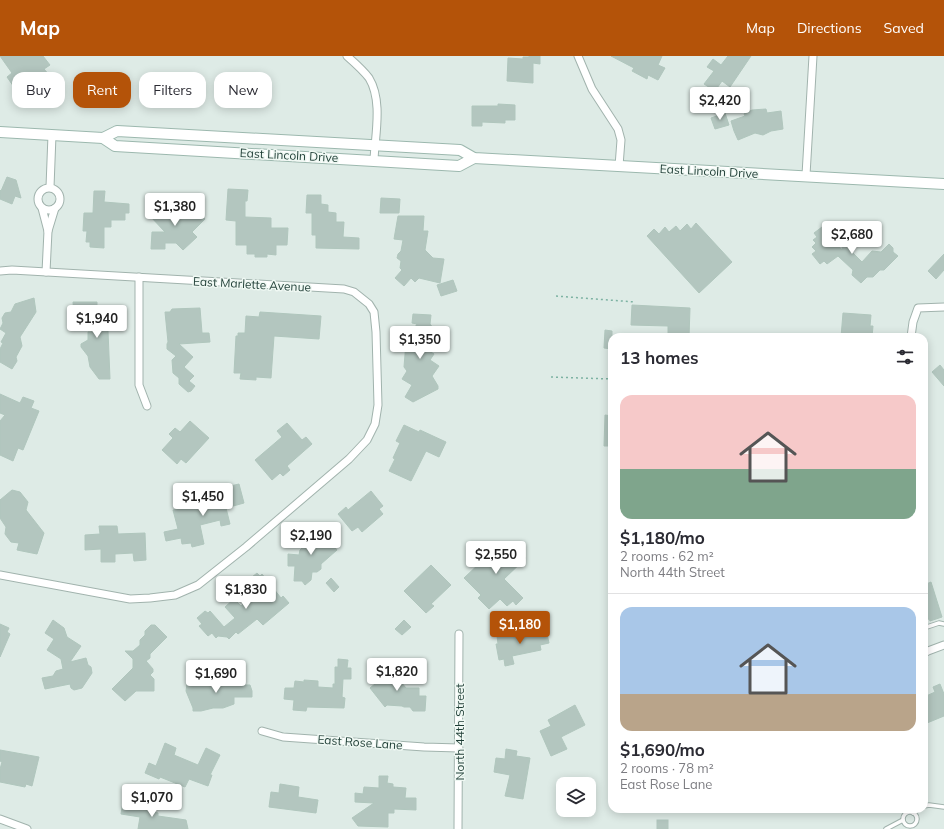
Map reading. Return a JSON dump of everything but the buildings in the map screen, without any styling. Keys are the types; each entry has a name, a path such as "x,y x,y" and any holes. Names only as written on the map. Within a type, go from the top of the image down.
{"main road":[{"name":"East Lincoln Drive","path":"0,132 103,138 117,131 374,145 460,150 474,158 806,175 944,184"},
{"name":"East Lincoln Drive","path":"103,138 115,146 459,166 474,158"}],"street":[{"path":"347,56 369,78 374,89 377,102 374,160"},
{"path":"578,56 592,89 618,129 621,140 619,166"},
{"path":"806,175 813,56"},
{"path":"50,187 52,135"},
{"path":"46,272 48,231 55,208 60,202 60,194 56,189 50,187 43,189 39,194 38,202 42,208 48,231"},
{"path":"42,208 47,210 55,208"},
{"name":"East Marlette Avenue","path":"0,271 12,270 344,289 354,292 369,304 374,312 378,405 375,424 367,440 349,458 246,547 198,585 175,595 150,598 130,598 0,575"},
{"path":"139,277 139,385 147,406"},
{"path":"912,333 913,322 918,308 944,307"},
{"name":"North 44th Street","path":"458,829 460,634"},
{"path":"928,650 944,645"},
{"name":"East Rose Lane","path":"262,731 283,737 459,748"},
{"path":"0,819 27,829"}],"lane":[{"path":"928,627 939,623 944,624"},
{"path":"928,805 944,807"},
{"path":"886,829 902,820 906,814 913,813 917,819 915,825 908,826 904,824 902,820"}],"path":[{"path":"556,296 635,302"},
{"path":"550,377 608,379"}]}
